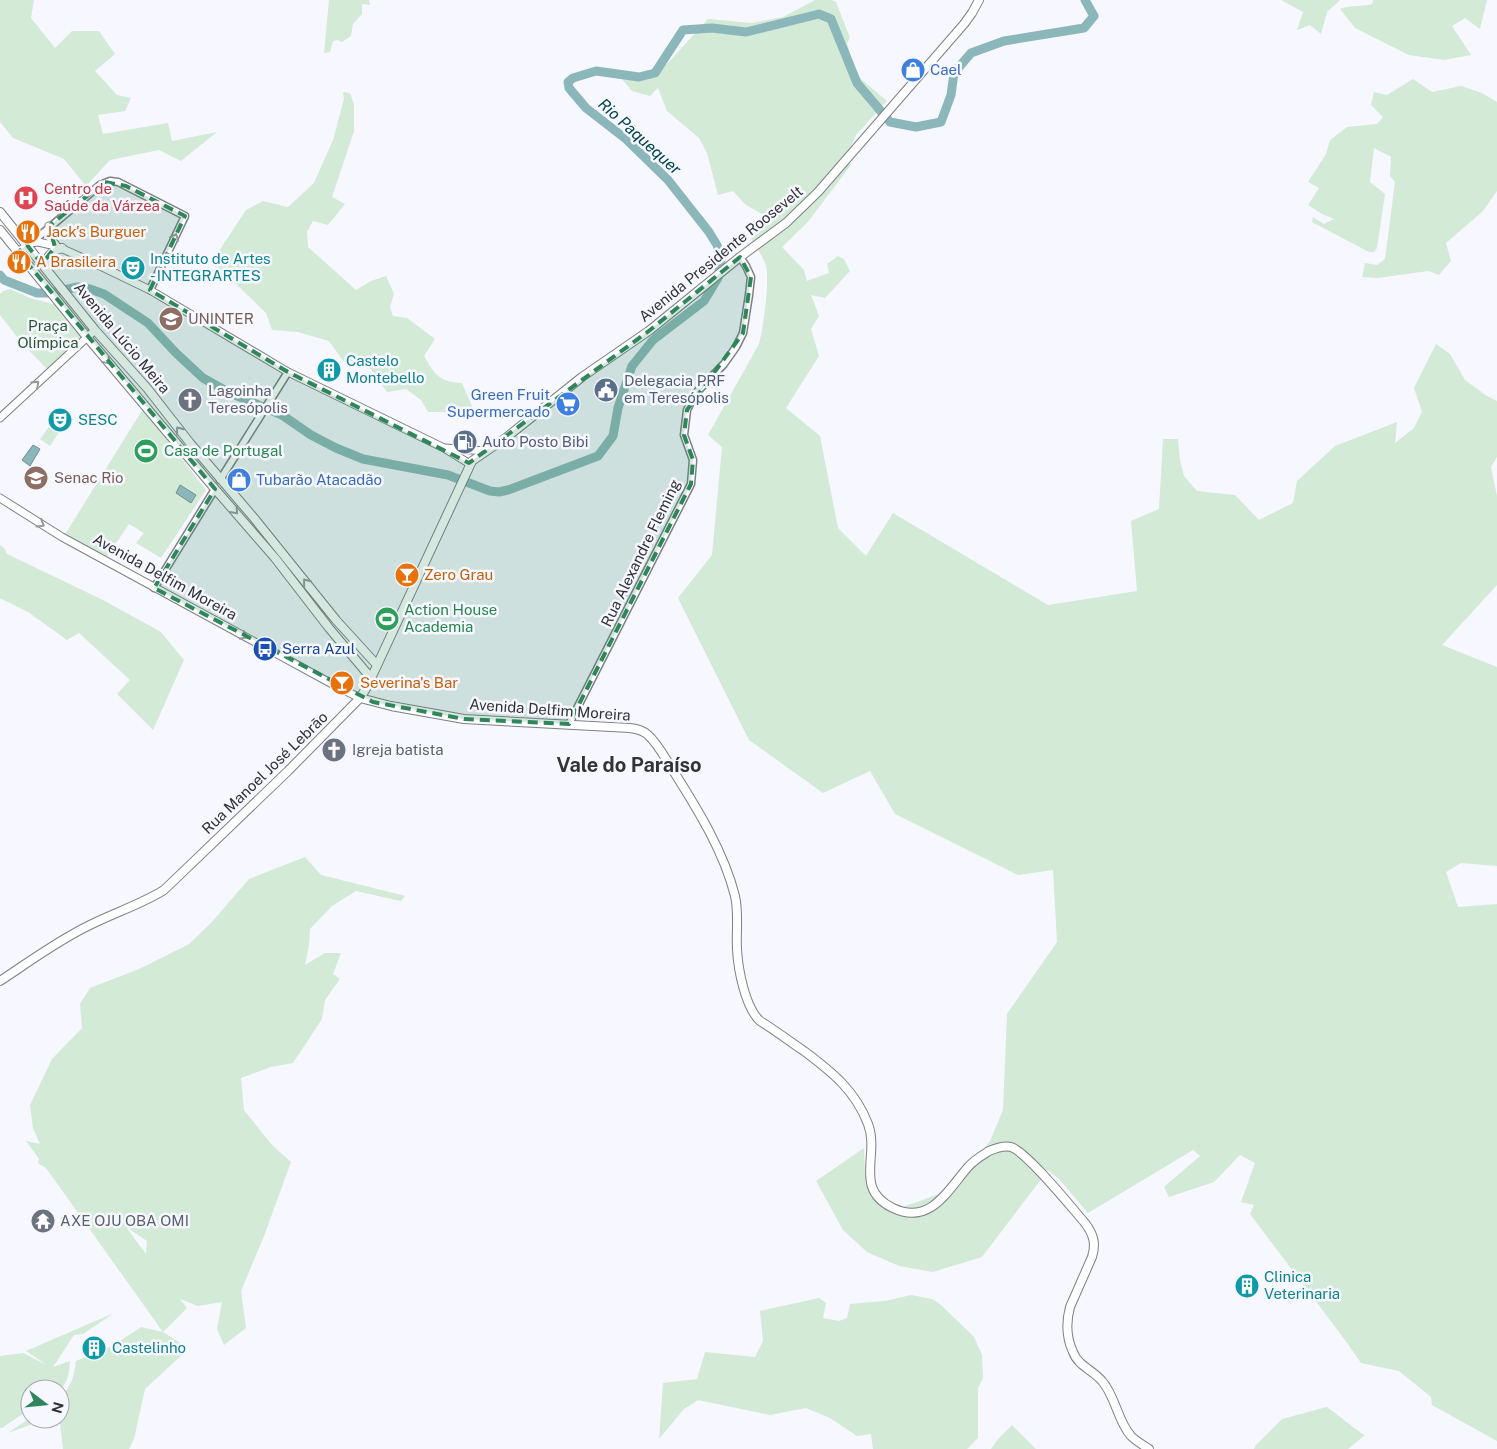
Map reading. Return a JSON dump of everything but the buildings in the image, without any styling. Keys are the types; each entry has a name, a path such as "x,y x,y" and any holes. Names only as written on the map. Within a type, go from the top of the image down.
{"main road":[{"name":"Avenida Presidente Roosevelt","path":"468,467 474,459 507,437 582,377 650,330 731,264 786,223 818,192 964,24 979,0"},
{"name":"Avenida Lúcio Meira","path":"0,212 29,244 46,269 95,330 147,388 220,480 254,518 336,620 377,665"},
{"path":"49,226 50,238 59,247"},
{"name":"Avenida Lúcio Meira","path":"0,230 215,490 275,558 329,628 371,678"},
{"path":"18,252 29,244 38,242 59,247 150,290 288,372 444,448 468,467"},
{"path":"46,269 49,255 59,247"},
{"path":"0,418 95,330"},
{"path":"444,448 486,451"},
{"name":"Rua Manoel José Lebrão","path":"0,981 61,940 88,925 136,905 164,890 288,771 360,698 468,467"},
{"name":"Avenida Delfim Moreira","path":"0,498 62,537 360,698 391,706 464,719 569,724 639,730 649,736 661,752 707,827 729,878 735,896 737,959 752,1010 760,1021 828,1069 849,1091 868,1125 871,1137 870,1183 875,1194 880,1200 894,1209 912,1212 922,1211 940,1201 969,1166 979,1157 995,1149 1012,1147 1032,1163 1091,1231 1095,1242 1092,1257 1070,1307 1067,1328 1069,1342 1077,1360 1096,1375 1110,1393 1129,1434 1149,1449"},
{"path":"329,628 336,620"}],"street":[{"path":"29,244 105,182 114,181 185,216 150,290"},
{"name":"Rua Alexandre Fleming","path":"569,724 691,484 693,460 684,435 687,410 692,399 724,364 743,334 751,277 740,257"},
{"path":"220,480 288,372"},
{"path":"154,588 215,490"}],"highlighted area":[{"path":"105,182 126,186 185,216 150,290 288,372 469,463 650,330 740,257 751,277 743,333 687,410 684,435 693,460 691,484 569,724 464,719 373,702 154,588 215,489 18,252 27,245 42,264 55,247 49,226"}],"green space":[{"path":"0,0 34,0 31,18 55,48 72,31 99,31 115,54 95,71 117,95 131,98 125,111 98,115 103,134 168,123 172,141 217,132 181,161 159,150 110,160 86,186 64,159 13,138 0,122"},
{"path":"329,0 369,0 370,5 362,4 362,14 353,24 351,36 342,42 338,40 333,41 330,52 324,53"},
{"path":"815,0 832,0 836,2 850,38 847,43 855,71 861,79 887,101 856,135 847,156 851,165 807,223 782,247 804,270 807,281 829,273 827,264 838,256 844,259 850,271 825,298 811,295 819,316 811,329 819,356 786,408 820,436 838,528 866,556 893,513 1048,605 1137,591 1131,521 1159,509 1163,439 1178,439 1184,476 1197,491 1235,495 1259,520 1293,503 1297,481 1335,446 1397,422 1395,443 1414,428 1422,412 1414,388 1436,344 1450,354 1465,380 1497,401 1497,457 1491,467 1497,496 1497,585 1442,645 1497,667 1497,866 1461,863 1446,872 1458,907 1497,904 1497,1441 1432,1405 1431,1397 1399,1371 1361,1363 1250,1214 1254,1205 1241,1202 1255,1163 1240,1155 1214,1182 1169,1197 1164,1187 1200,1156 1193,1150 1088,1213 1059,1179 1048,1170 982,1257 933,1272 899,1266 867,1252 843,1230 816,1181 864,1148 865,1174 875,1194 900,1208 953,1189 990,1141 1003,1110 1007,1014 1057,942 1053,870 1018,875 895,814 870,771 823,793 749,740 678,598 712,555 722,447 708,435 759,344 766,305 767,273 764,260 751,239 756,229 771,219 746,205 733,191 718,195 707,153 699,138 667,111 658,88 650,96 632,91 621,78 638,81 655,77 708,19 752,23 783,17"},
{"path":"1281,0 1340,0 1327,12 1321,34 1310,25 1297,30 1303,12"},
{"path":"1373,0 1487,0 1480,29 1465,18 1452,26 1471,55 1444,60 1409,55 1355,28 1340,9 1372,4"},
{"path":"1413,79 1432,92 1461,86 1482,93 1497,102 1497,191 1483,211 1446,243 1451,261 1439,275 1428,271 1378,278 1362,277 1365,263 1377,265 1385,259 1395,182 1390,176 1391,157 1374,148 1370,182 1385,194 1377,248 1374,252 1369,252 1312,222 1313,217 1324,224 1334,219 1308,205 1319,188 1308,182 1326,154 1330,140 1347,127 1377,124 1383,117 1371,105 1374,92 1387,95"},
{"path":"343,92 350,93 354,104 354,131 332,197 345,204 328,225 313,221 307,232 308,247 356,290 371,281 386,276 394,294 390,307 393,316 407,318 435,339 424,356 438,376 448,381 462,383 475,413 453,415 444,412 428,412 421,400 406,389 387,392 367,364 344,362 329,341 298,332 272,330 266,313 236,284 214,274 217,254 246,210 263,201 288,207 314,183 333,140 344,99"},
{"name":"Praça Olímpica","path":"10,289 30,298 57,305 85,337 48,370 21,342 0,315 0,294"},
{"name":"Casa de Portugal","path":"143,409 206,490 161,558 136,543 144,533 129,524 106,558 64,536"},
{"path":"54,420 63,426 50,446 40,439"},
{"path":"0,545 7,554 103,600 161,632 184,660 153,730 117,694 130,680 79,633 67,640 28,612 0,598"},
{"path":"305,857 321,875 405,896 401,901 356,891 332,906 310,929 305,965 325,953 341,953 333,974 340,979 325,1000 322,1019 293,1063 271,1067 241,1078 244,1110 271,1144 291,1162 264,1236 241,1291 246,1328 224,1345 217,1329 222,1302 198,1306 180,1299 187,1308 163,1332 46,1168 38,1163 39,1159 26,1141 40,1144 33,1128 30,1105 52,1059 82,1028 80,1004 90,988 139,969 189,944 211,923 249,879","holes":["126,1227 147,1241 146,1254"]},
{"path":"911,1295 932,1299 940,1304 974,1337 982,1355 983,1378 978,1388 978,1438 967,1449 873,1449 871,1434 857,1436 830,1418 806,1408 770,1415 698,1400 684,1409 659,1439 663,1383 697,1379 705,1352 755,1357 763,1341 760,1311 819,1298 826,1303 823,1318 839,1321 847,1318 850,1304 885,1301"},
{"path":"114,1313 83,1334 74,1335 53,1367 70,1361 67,1379 20,1379 20,1416 0,1428 0,1356 23,1353 47,1365 26,1351"},
{"path":"141,1327 163,1332 182,1344 184,1353 145,1389 134,1439 129,1449 63,1449 61,1429 70,1429 70,1385 76,1361 112,1346"},
{"path":"1327,1407 1365,1435 1348,1449 1254,1449 1282,1419"},
{"path":"20,1425 20,1429 8,1433"},
{"path":"1012,1425 1036,1449 991,1449"}],"water":[{"path":"33,445 40,449 30,466 22,460"},
{"path":"180,485 196,495 191,503 176,493"}],"waterway":[{"name":"Rio Paquequer","path":"0,275 4,280 37,293 49,293 78,287 104,294 148,323 203,378 228,392 282,415 311,435 336,448 363,459 448,475 490,491 508,490 598,456 613,436 618,408 632,366 653,340 704,301 718,278 721,259 717,245 709,232 668,180 626,139 586,108 569,88 568,82 573,78 596,71 639,77 655,73 683,30 712,28 746,32 819,14 831,19 857,83 890,122 916,127 941,122 951,95 954,73 971,53 1004,41 1084,28 1094,16 1085,0"}],"place":[{"name":"Cael","path":"913,70"},
{"name":"Centro de Saúde da Várzea","path":"26,198"},
{"name":"Jack's Burguer","path":"28,232"},
{"name":"A Brasileira","path":"19,262"},
{"name":"Instituto de Artes - INTEGRARTES","path":"133,268"},
{"name":"UNINTER","path":"171,319"},
{"name":"Castelo Montebello","path":"329,370"},
{"name":"Delegacia PRF em Teresópolis","path":"606,390"},
{"name":"Lagoinha Teresópolis","path":"190,400"},
{"name":"Green Fruit Supermercado","path":"568,404"},
{"name":"SESC","path":"60,420"},
{"name":"Auto Posto Bibi","path":"465,442"},
{"name":"Casa de Portugal","path":"146,451"},
{"name":"Senac Rio","path":"36,478"},
{"name":"Tubarão Atacadão","path":"239,480"},
{"name":"Zero Grau","path":"407,575"},
{"name":"Action House Academia","path":"387,619"},
{"name":"Serra Azul","path":"265,649"},
{"name":"Severina's Bar","path":"342,683"},
{"name":"Igreja batista","path":"334,750"},
{"name":"AXE OJU OBA OMI","path":"43,1221"},
{"name":"Clinica Veterinaria","path":"1247,1286"},
{"name":"Castelinho","path":"94,1348"}],"district":[{"name":"Vale do Paraíso","path":"629,765"}]}
